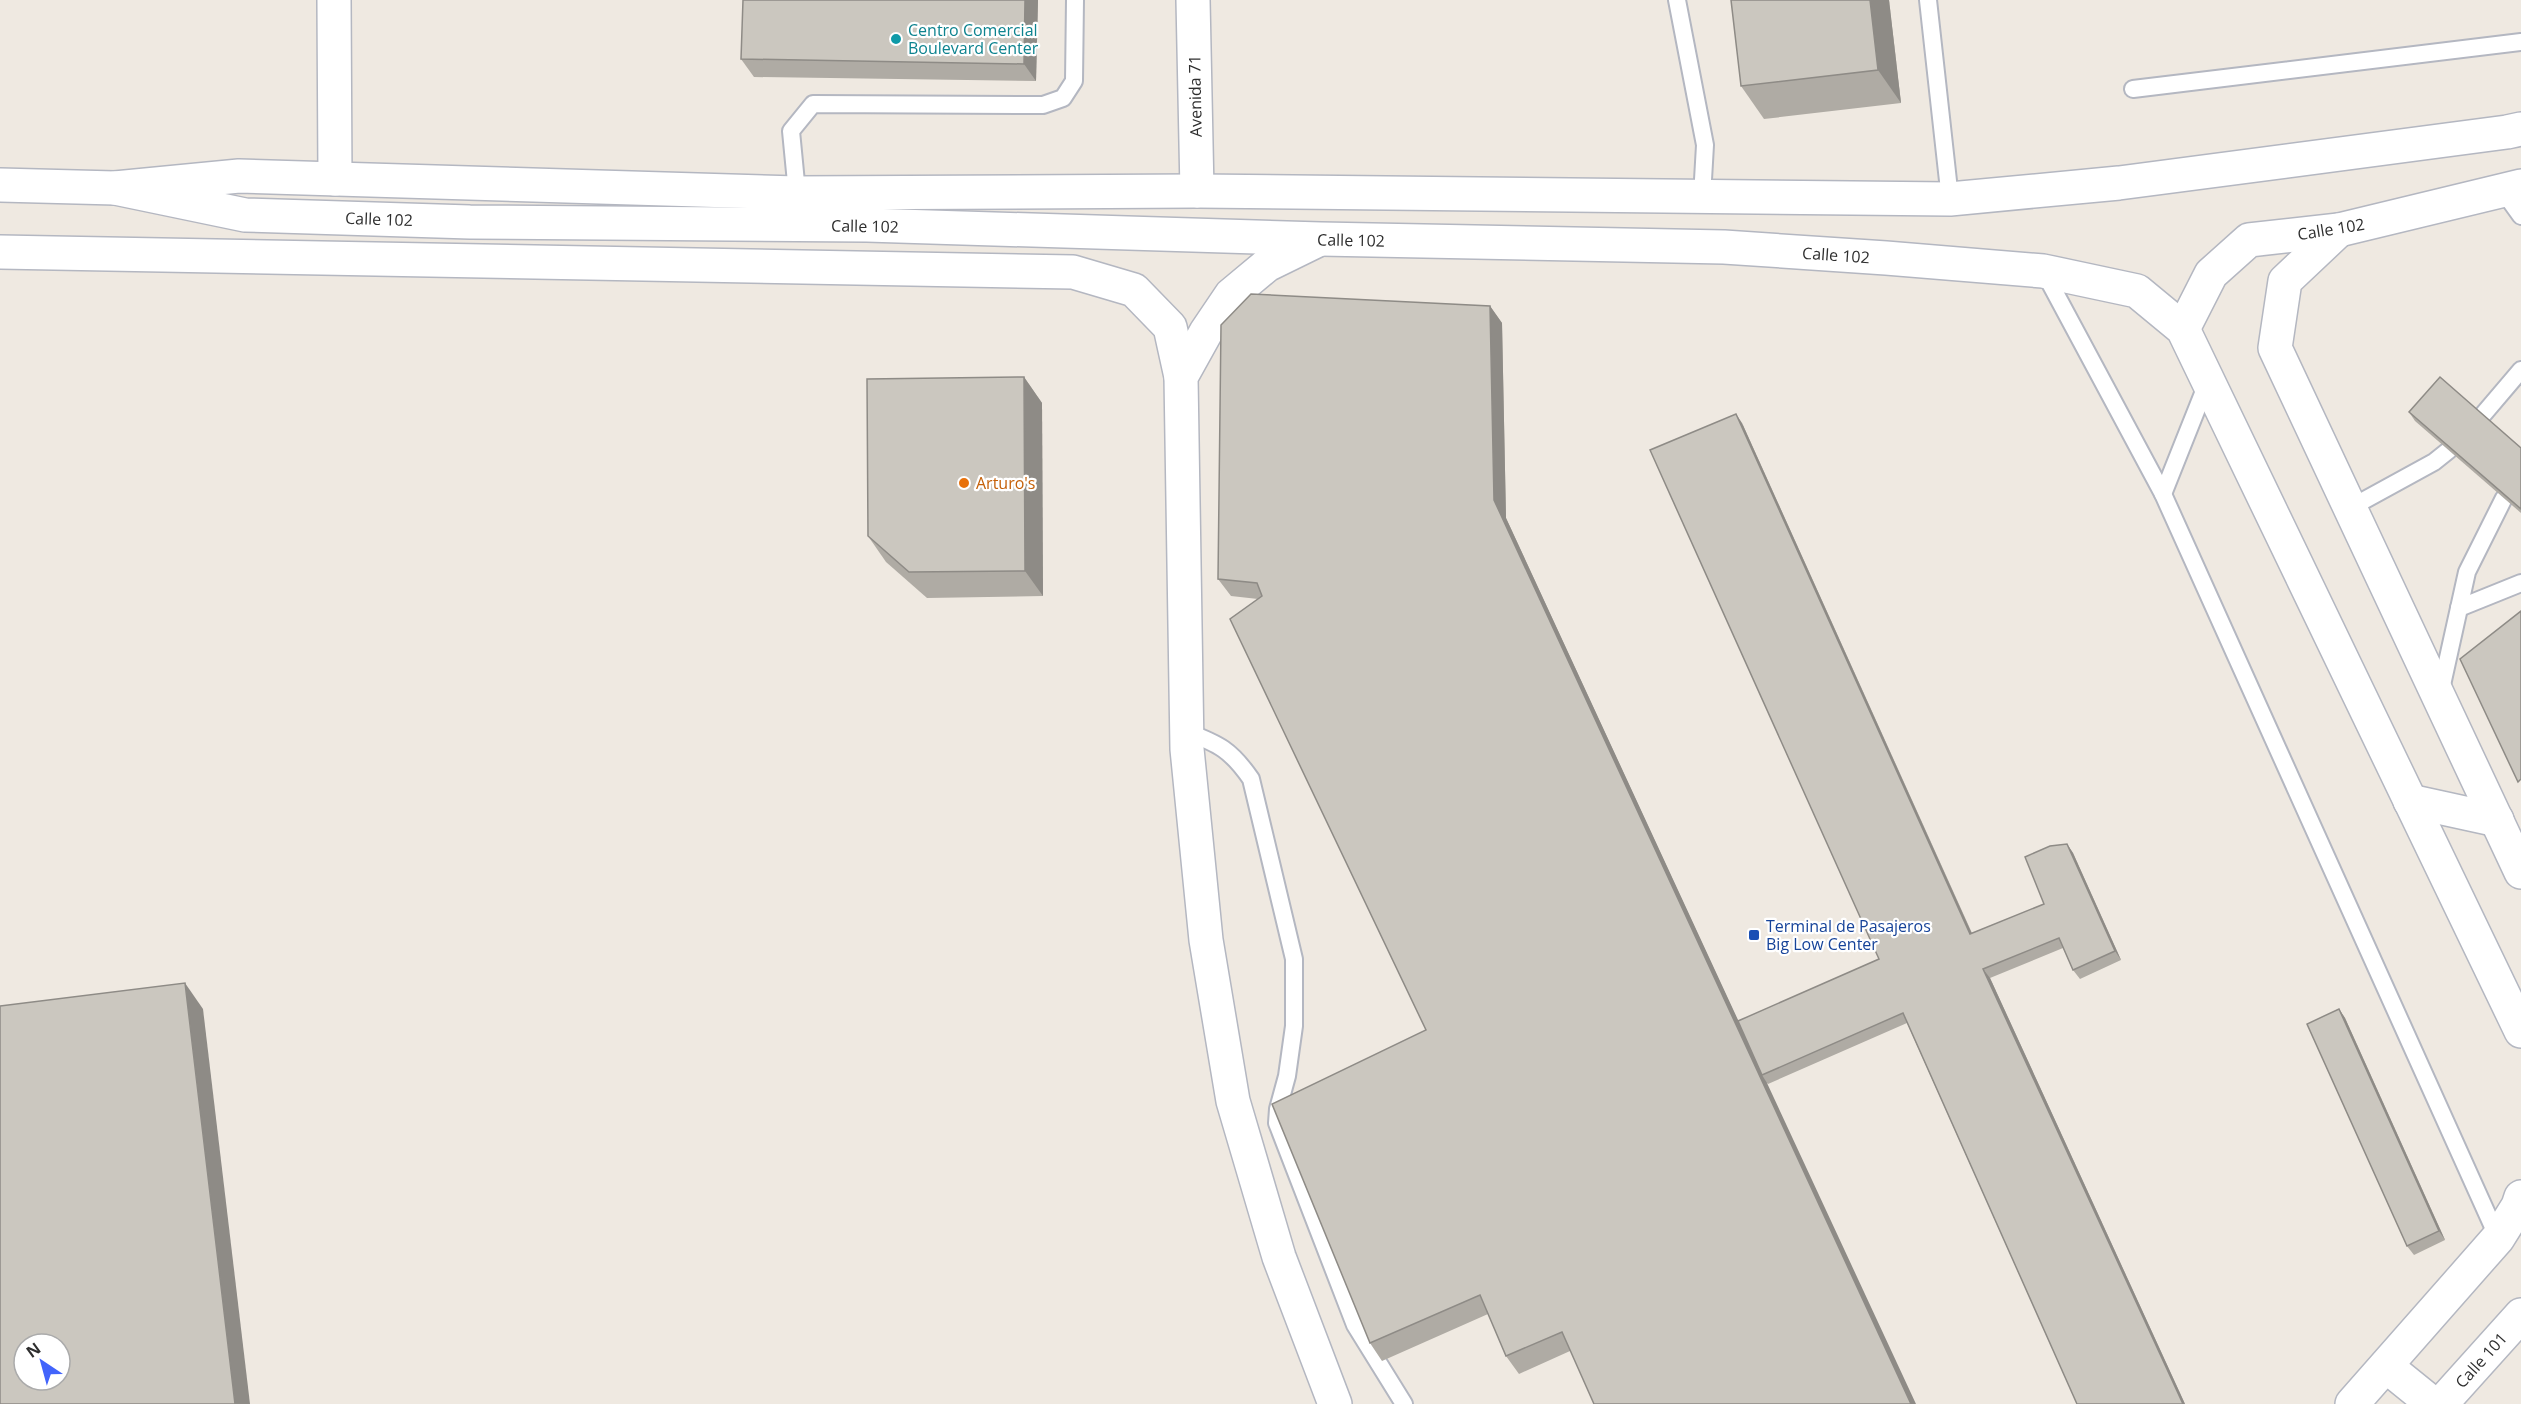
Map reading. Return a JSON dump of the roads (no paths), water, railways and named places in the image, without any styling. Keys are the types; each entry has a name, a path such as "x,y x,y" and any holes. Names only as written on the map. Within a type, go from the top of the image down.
{"street":[{"path":"334,0 335,179"},
{"name":"Avenida 71","path":"1193,0 1197,191"},
{"name":"Calle 102","path":"0,185 115,188 239,176 797,193 1197,191 1950,199 2119,183 2521,129"},
{"name":"Calle 102","path":"115,188 245,215 470,222 867,225 1320,239 1724,247 2043,271 2137,291 2183,329 2211,274 2249,240 2339,230 2515,198"},
{"path":"2339,230 2285,281 2275,348 2521,872"},
{"path":"1182,377 1206,332 1231,294 1267,264 1320,239"},
{"path":"0,252 1073,272 1134,290 1170,327 1182,377 1187,749 1206,940 1233,1101 1279,1257 1335,1404"},
{"path":"2183,329 2521,1031"},
{"path":"2410,801 2497,820"},
{"path":"2352,1404 2498,1238 2521,1197"},
{"name":"Calle 101","path":"2441,1404 2521,1315"},
{"path":"2386,1366 2433,1404"}],"lane":[{"path":"797,193 791,131 813,105 1044,105 1063,98 1074,81 1074,0"},
{"path":"1677,0 1706,145 1702,197"},
{"path":"1928,0 1950,199"},
{"path":"2133,89 2521,42"},
{"path":"2043,271 2163,494 2498,1238"},
{"path":"2481,417 2521,370"},
{"path":"2163,494 2208,380"},
{"path":"2350,508 2434,462 2449,450"},
{"path":"2439,698 2467,572 2504,498"},
{"path":"2459,608 2521,583"},
{"path":"1187,732 1218,744 1240,764 1251,779 1294,959 1294,1026 1277,1123 1354,1325 1404,1404"}],"place":[{"name":"Centro Comercial Boulevard Center","path":"896,39"},
{"name":"Arturo's","path":"964,483"},
{"name":"Terminal de Pasajeros Big Low Center","path":"1754,935"}]}
